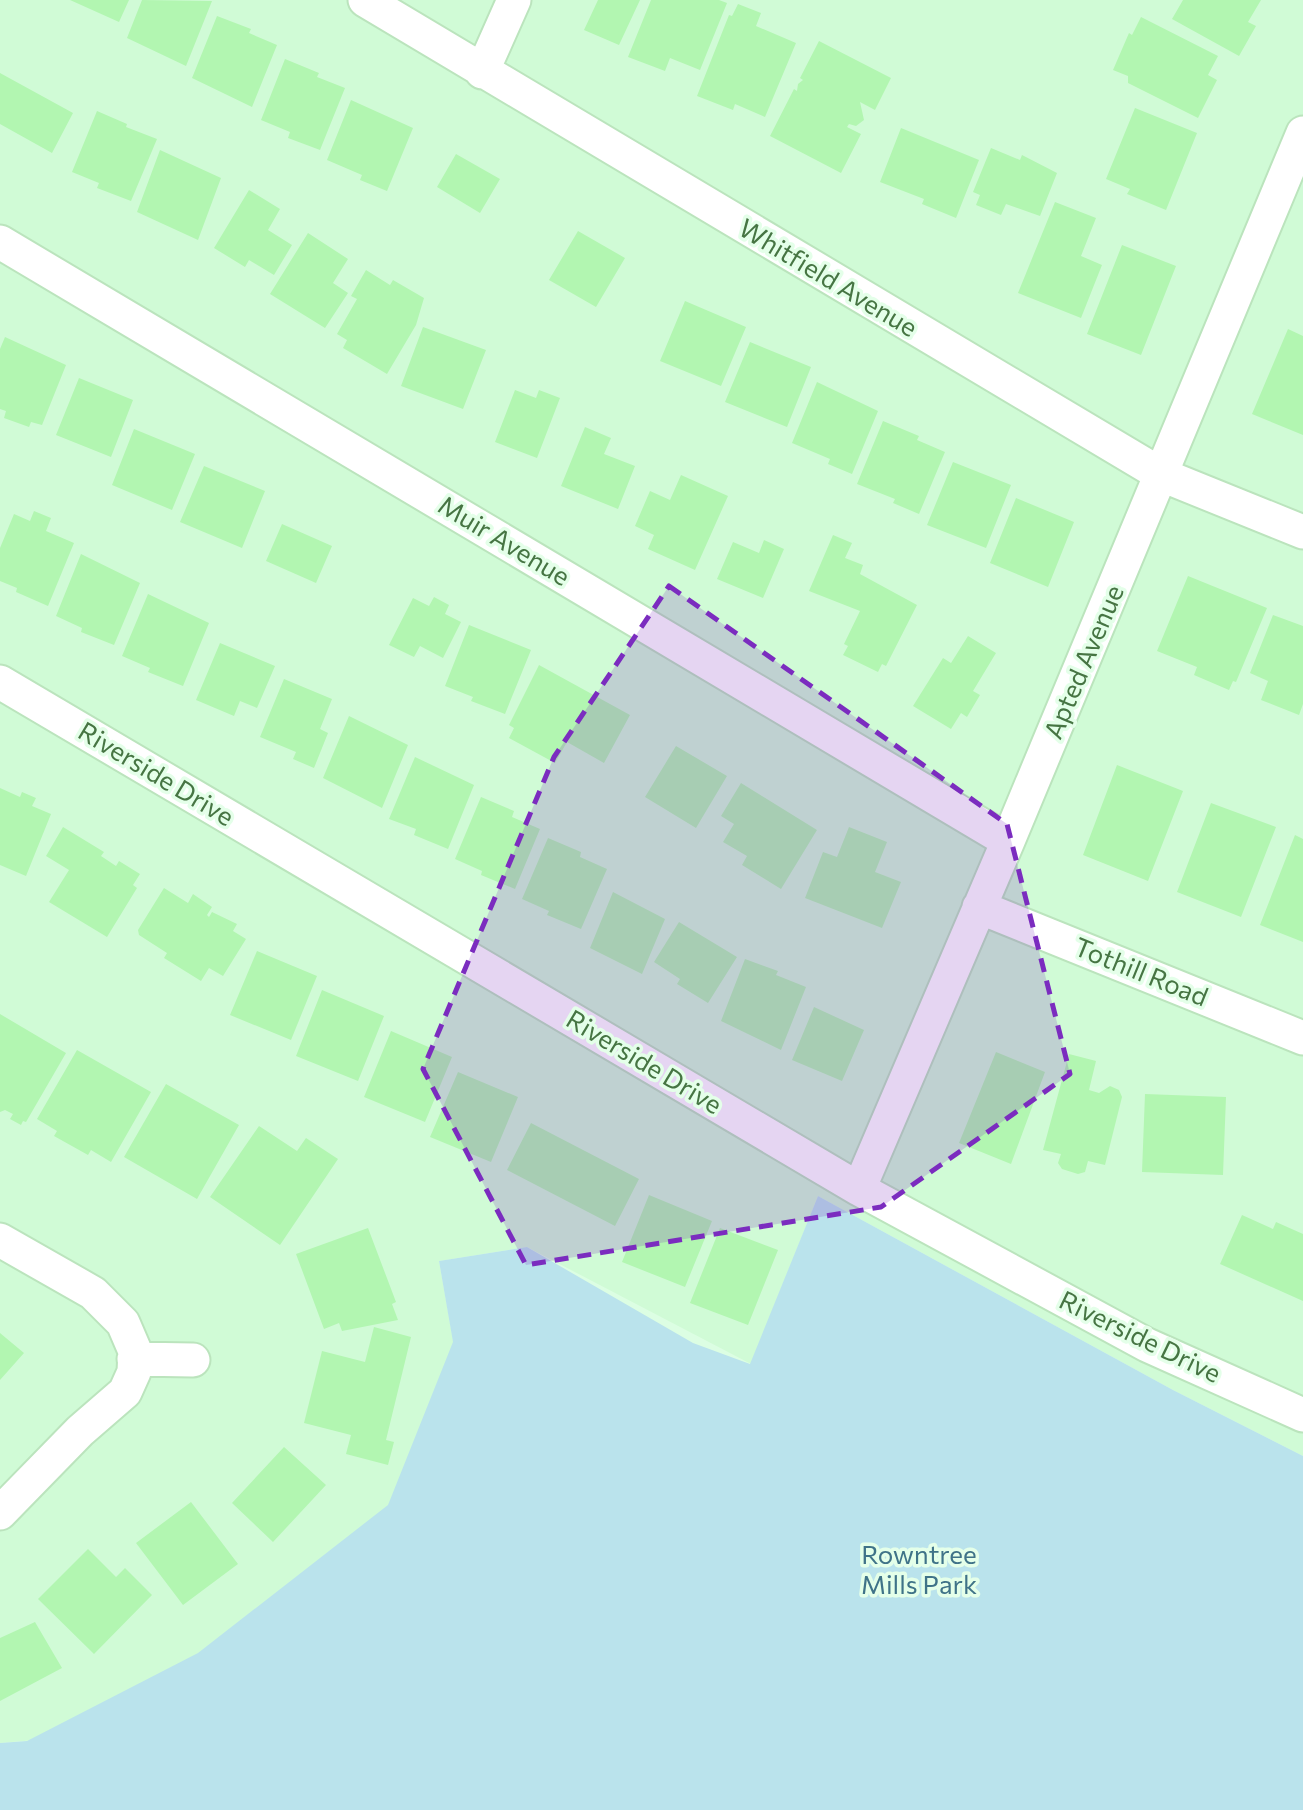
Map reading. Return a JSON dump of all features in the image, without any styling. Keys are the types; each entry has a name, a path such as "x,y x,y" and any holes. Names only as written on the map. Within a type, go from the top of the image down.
{"street":[{"name":"Whitfield Avenue","path":"365,0 1162,475 1303,532"},
{"path":"482,72 514,0"},
{"name":"Apted Avenue","path":"859,1189 1009,841 1303,133"},
{"name":"Muir Avenue","path":"0,242 1009,841"},
{"name":"Riverside Drive","path":"0,682 859,1189 1147,1345 1303,1415"},
{"name":"Tothill Road","path":"979,907 1303,1038"},
{"path":"0,1240 93,1293 123,1323 135,1351 134,1366 125,1392 80,1431 0,1513"},
{"path":"134,1366 193,1360"}],"highlighted area":[{"path":"669,586 1007,824 1070,1074 881,1207 526,1265 423,1069 554,757"}],"shaded area":[{"path":"0,0 1303,0 1303,1456 1173,1390 818,1196 751,1364 527,1247 439,1261 463,1397 409,1506 80,1736 0,1743"}],"green space":[{"name":"Rowntree Mills Park","path":"818,1196 1173,1390 1303,1456 1303,1810 0,1810 0,1743 27,1741 198,1653 388,1505 453,1342 439,1261 527,1247 693,1343 750,1364"}],"building":[{"path":"70,0 129,0 119,22"},
{"path":"142,0 212,1 186,66 127,38"},
{"path":"598,0 640,0 619,45 584,30"},
{"path":"651,0 719,0 727,3 700,70 670,58 665,71 628,57"},
{"path":"1183,0 1261,0 1248,22 1256,26 1239,56 1172,19"},
{"path":"738,4 761,13 756,26 796,43 765,117 735,104 733,110 697,96 729,15 732,16"},
{"path":"217,16 251,29 249,33 277,45 252,107 192,78"},
{"path":"1141,17 1218,56 1208,75 1217,80 1198,118 1128,83 1128,76 1113,70 1129,33 1132,35"},
{"path":"819,41 891,78 875,110 860,102 864,120 856,126 849,124 847,127 861,134 841,173 770,136 794,89 797,91 798,84 803,80 800,78"},
{"path":"285,59 319,73 317,77 345,88 320,150 288,138 290,132 261,120"},
{"path":"0,73 73,113 52,153 0,124"},
{"path":"351,100 413,128 387,191 360,180 362,175 327,160"},
{"path":"1135,108 1197,133 1166,210 1127,194 1130,189 1106,179"},
{"path":"97,111 127,124 126,127 157,139 131,201 97,188 99,183 72,172"},
{"path":"901,128 979,160 956,218 922,204 924,199 880,182"},
{"path":"991,148 1020,160 1022,155 1057,173 1040,216 1006,204 1001,215 976,205 980,195 973,192"},
{"path":"160,150 221,178 198,240 137,212"},
{"path":"456,154 500,179 480,213 437,187"},
{"path":"249,190 280,209 268,230 292,245 274,275 249,260 245,267 214,248"},
{"path":"1055,202 1096,218 1081,256 1102,265 1081,318 1018,293"},
{"path":"578,231 625,258 596,307 549,280"},
{"path":"308,233 348,259 333,283 348,293 325,328 270,294"},
{"path":"1122,245 1176,266 1141,355 1087,334"},
{"path":"366,270 390,285 393,280 424,298 416,325 387,374 343,348 347,340 337,334 357,299 351,296"},
{"path":"685,301 746,327 721,386 660,361"},
{"path":"423,327 486,350 463,409 401,386"},
{"path":"1288,329 1303,336 1303,435 1252,414"},
{"path":"5,337 66,365 42,425 31,422 29,427 4,418 6,411 0,409 0,349"},
{"path":"750,342 811,367 787,427 725,402"},
{"path":"79,378 133,400 111,457 56,435"},
{"path":"817,382 878,411 852,474 828,464 830,459 792,443"},
{"path":"515,390 536,398 539,390 560,398 537,458 495,442"},
{"path":"883,421 919,436 917,440 945,452 919,514 893,503 895,499 857,484"},
{"path":"585,427 611,438 604,454 635,466 618,509 561,486"},
{"path":"134,429 195,454 172,510 112,485"},
{"path":"953,462 1011,485 986,548 927,525"},
{"path":"204,466 265,491 242,548 180,522"},
{"path":"681,475 728,496 695,570 648,549 654,535 635,526 650,491 670,500"},
{"path":"1016,498 1074,522 1048,587 990,563"},
{"path":"34,511 51,518 46,531 74,543 48,606 16,592 17,588 0,581 0,548 14,514 30,521"},
{"path":"282,524 332,546 316,583 266,561"},
{"path":"833,535 852,543 845,558 863,565 860,574 917,605 886,666 882,664 878,672 843,655 848,646 844,644 860,611 809,591"},
{"path":"764,540 784,549 763,598 717,579 733,542 759,553"},
{"path":"81,554 140,583 114,645 81,632 82,628 56,616"},
{"path":"1188,576 1267,608 1236,682 1233,681 1229,690 1194,675 1197,667 1157,651"},
{"path":"148,594 209,623 183,686 148,672 150,668 122,656"},
{"path":"434,597 449,605 445,614 461,622 443,658 420,646 414,657 389,645 413,598 429,606"},
{"path":"1273,615 1303,626 1303,704 1299,715 1261,700 1268,681 1250,673"},
{"path":"469,625 531,650 505,714 471,701 473,697 445,686"},
{"path":"968,636 996,653 973,691 980,695 967,717 961,713 951,729 913,706 943,658 951,663"},
{"path":"220,643 275,666 257,708 240,701 234,716 196,700"},
{"path":"539,665 630,715 604,763 567,742 555,763 509,738 514,728 509,725"},
{"path":"284,679 332,699 320,729 328,733 314,768 293,759 296,752 260,737"},
{"path":"349,716 408,745 382,808 323,778"},
{"path":"676,746 727,776 696,828 645,797"},
{"path":"415,757 474,785 448,849 414,835 416,829 389,819"},
{"path":"1117,765 1183,791 1148,881 1083,855"},
{"path":"741,783 817,830 781,889 742,865 747,856 723,842 734,824 721,816"},
{"path":"0,788 20,797 22,792 36,798 32,806 51,814 26,876 0,865"},
{"path":"481,797 514,811 512,817 540,829 515,889 481,875 482,871 455,859"},
{"path":"1211,803 1276,827 1241,917 1177,892"},
{"path":"63,827 104,852 101,856 116,866 119,861 140,874 133,885 137,888 107,937 49,902 69,870 46,856"},
{"path":"849,827 887,842 875,872 901,882 882,928 805,898 823,852 837,857"},
{"path":"1295,835 1303,839 1303,942 1260,925"},
{"path":"548,838 581,852 580,857 607,869 581,929 547,915 549,911 522,899"},
{"path":"164,888 188,903 193,894 212,907 207,915 209,917 212,912 237,924 233,931 246,939 223,976 209,968 201,981 164,958 167,953 139,935 138,930"},
{"path":"613,892 665,919 642,974 590,948"},
{"path":"679,922 737,957 708,1003 677,984 680,979 654,962"},
{"path":"257,951 317,976 291,1040 230,1015"},
{"path":"745,959 778,971 776,975 806,987 781,1050 721,1021"},
{"path":"322,990 384,1016 358,1081 296,1056"},
{"path":"814,1007 864,1030 842,1081 792,1060"},
{"path":"0,1014 66,1053 26,1122 23,1121 21,1125 10,1119 13,1114 5,1110 0,1112"},
{"path":"391,1031 452,1057 425,1122 364,1097"},
{"path":"77,1050 151,1092 111,1162 91,1150 88,1155 54,1136 57,1131 37,1119"},
{"path":"996,1052 1045,1072 1011,1164 959,1143"},
{"path":"1069,1054 1096,1061 1089,1090 1099,1093 1110,1086 1119,1090 1122,1097 1105,1165 1088,1161 1085,1172 1078,1174 1062,1169 1058,1163 1061,1154 1043,1150"},
{"path":"458,1072 518,1097 491,1162 430,1137"},
{"path":"166,1084 239,1125 197,1199 124,1157"},
{"path":"1145,1094 1226,1097 1223,1175 1142,1172"},
{"path":"531,1123 639,1179 615,1226 507,1170"},
{"path":"259,1126 297,1151 306,1138 338,1159 280,1245 210,1197"},
{"path":"649,1195 712,1221 685,1287 622,1262"},
{"path":"1242,1215 1273,1229 1276,1222 1303,1234 1303,1301 1220,1264"},
{"path":"368,1228 396,1302 392,1304 398,1320 342,1331 339,1323 324,1329 296,1254"},
{"path":"720,1228 778,1250 748,1325 690,1303"},
{"path":"374,1327 411,1337 386,1440 394,1442 388,1465 346,1454 351,1435 304,1423 322,1351 365,1362"},
{"path":"0,1333 24,1353 0,1380"},
{"path":"284,1447 326,1485 273,1542 232,1503"},
{"path":"191,1502 238,1564 183,1605 136,1543"},
{"path":"88,1549 116,1577 125,1568 152,1595 94,1654 38,1599"},
{"path":"35,1622 62,1668 0,1701 0,1638"}]}
